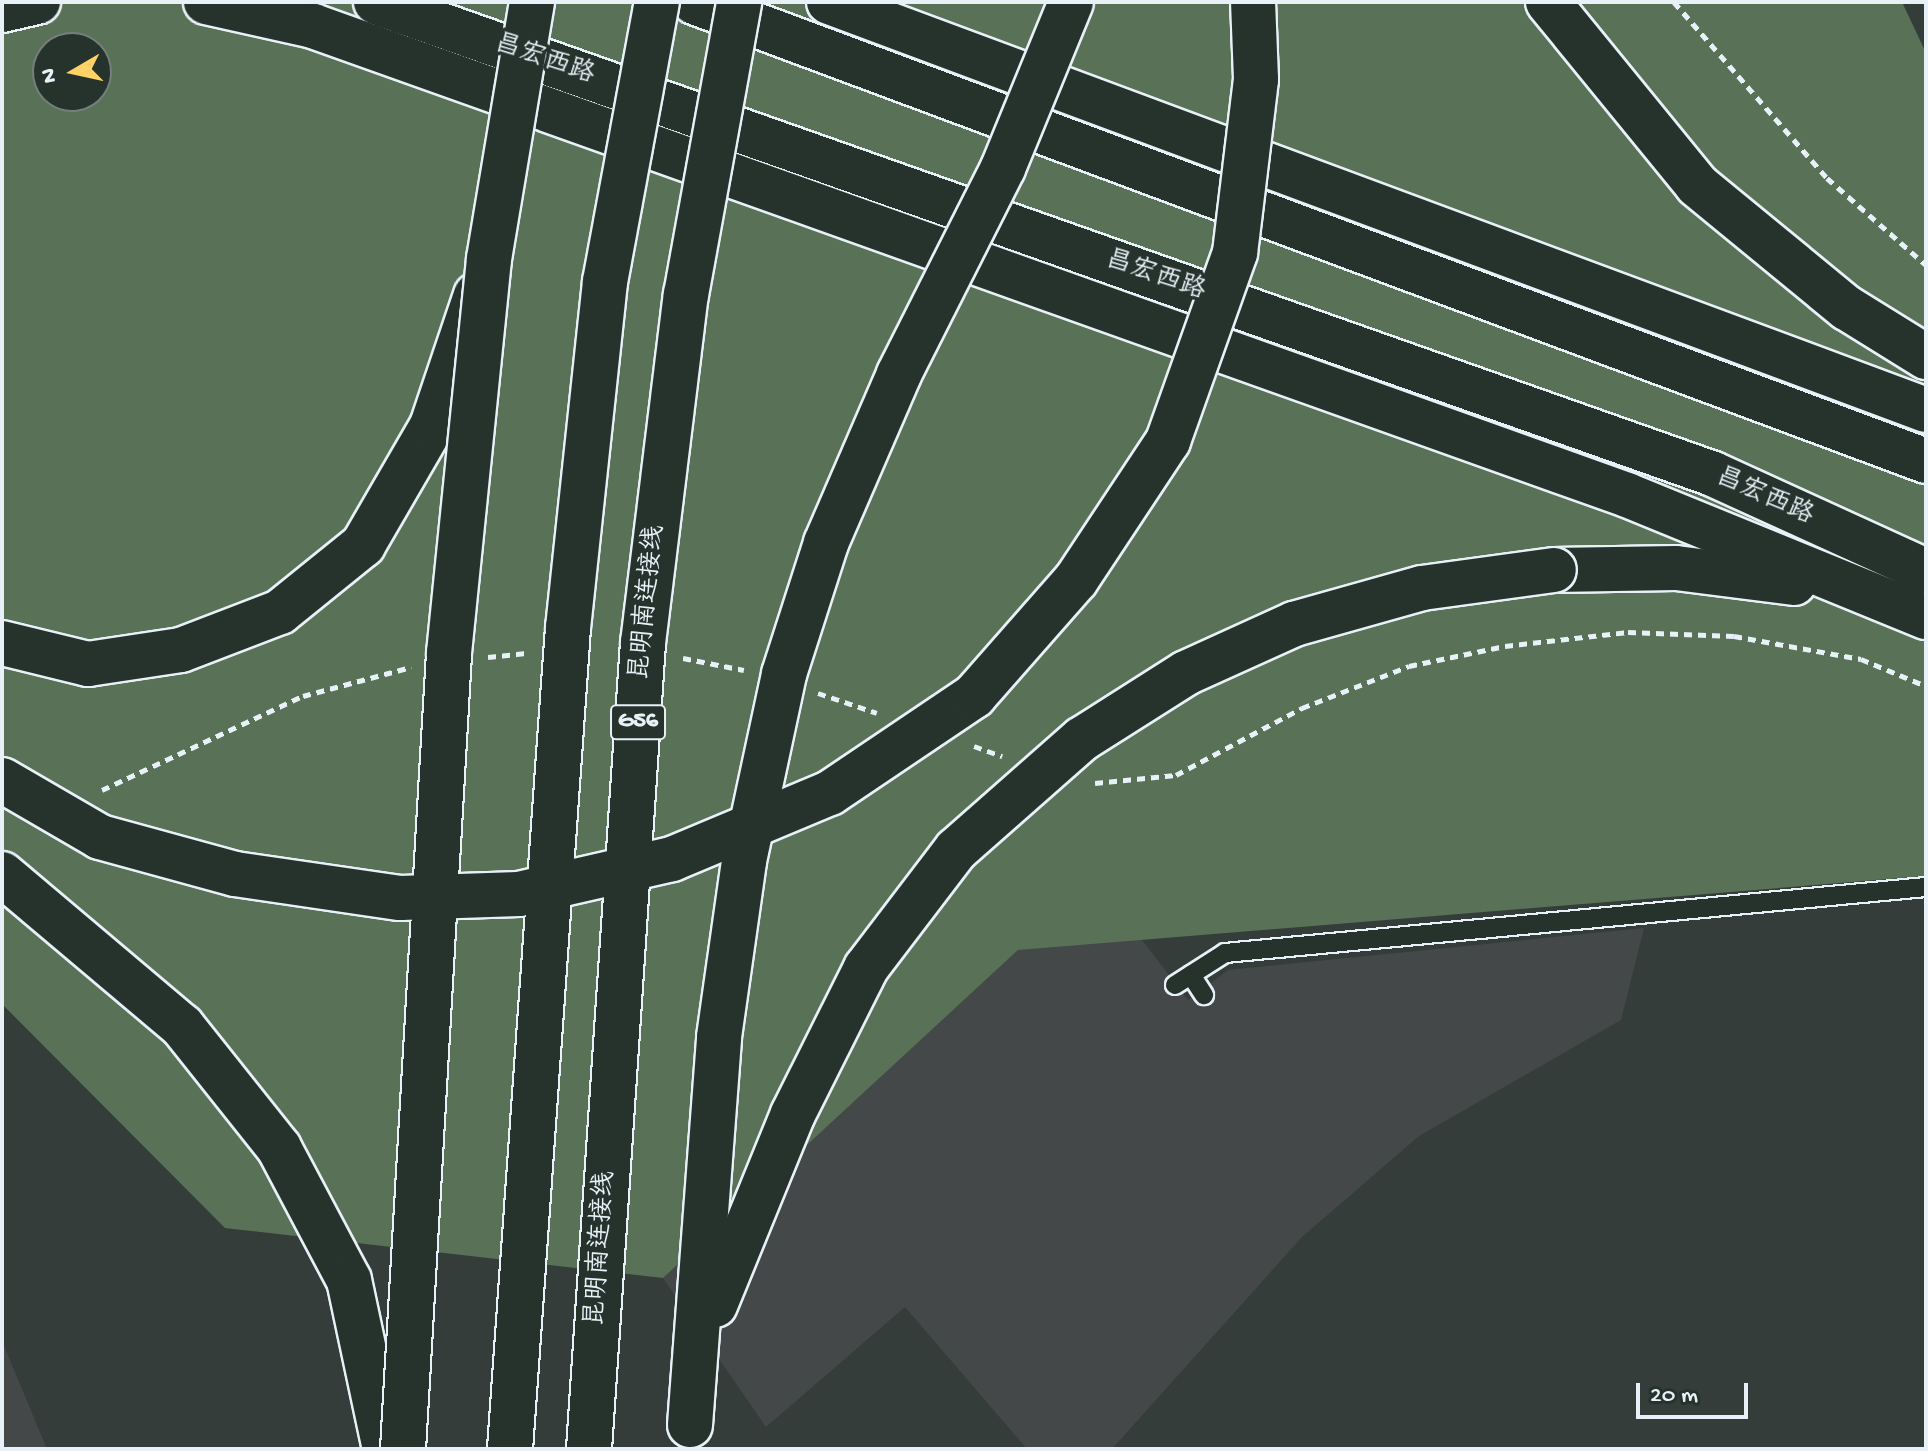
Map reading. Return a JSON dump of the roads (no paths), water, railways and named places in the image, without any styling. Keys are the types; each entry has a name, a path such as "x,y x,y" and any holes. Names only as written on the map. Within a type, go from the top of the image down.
{"main road":[{"path":"2,10 38,2"},
{"path":"206,2 328,31 1627,495 1926,619"},
{"name":"昌宏西路","path":"376,2 1713,474 1926,571"},
{"path":"403,1449 449,653 489,259 532,2"},
{"path":"510,1449 568,628 605,282 657,2"},
{"path":"694,2 1926,461"},
{"name":"昆明南连接线","path":"589,1449 643,643 686,295 739,2"},
{"path":"829,2 1926,410"},
{"path":"689,1437 719,1037 744,861 784,674 838,514 1003,168 1071,2"},
{"path":"2,780 100,837 235,874 400,898 519,894 672,859 830,793 974,696 1076,580 1168,441 1235,253 1256,79 1253,2"},
{"path":"1548,2 1697,185 1847,308 1926,357"},
{"path":"2,643 88,664 181,650 280,612 363,545 432,426 489,259"},
{"path":"689,1437 720,1281 793,1114 866,968 956,850 1082,739 1186,673 1294,624 1422,588 1554,570 1676,568 1788,581 1926,619"},
{"path":"2,874 182,1026 279,1148 349,1280 385,1449"}],"lane":[{"path":"1204,995 1183,980 1225,953 1926,887"}]}
